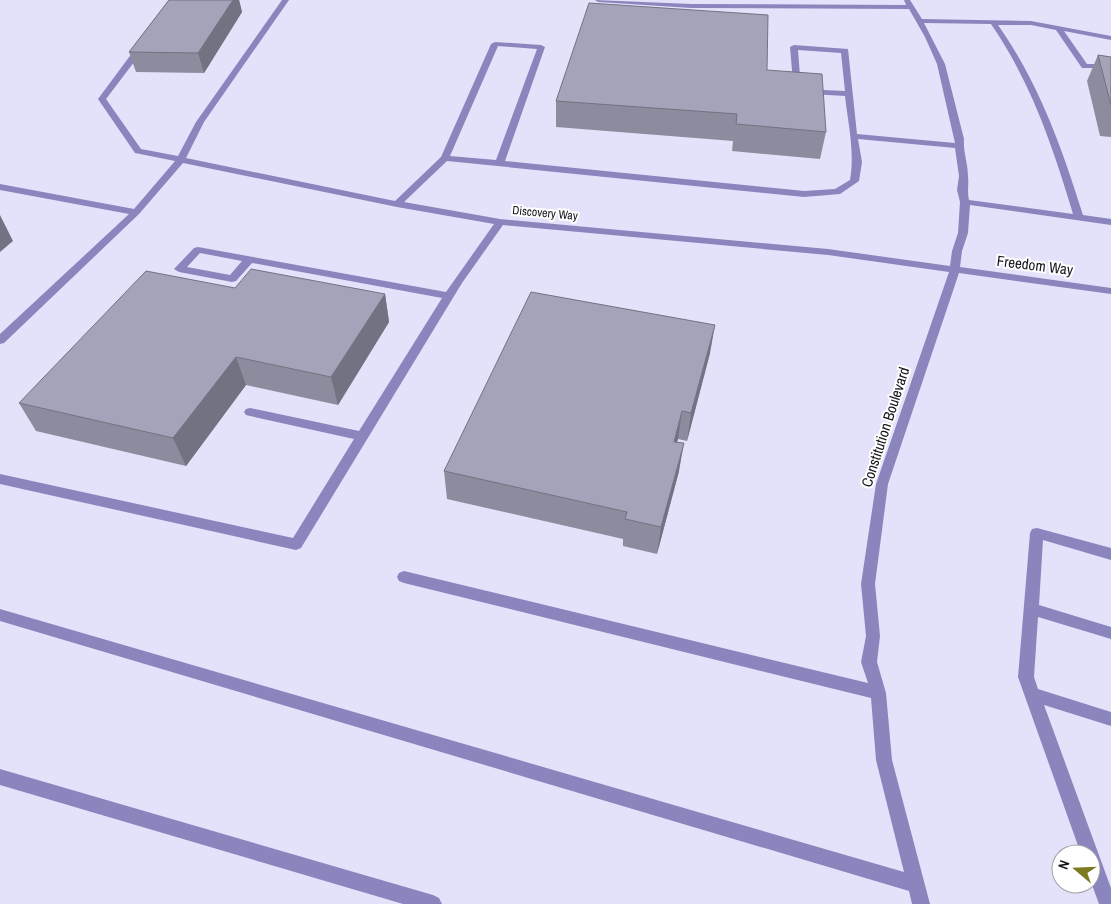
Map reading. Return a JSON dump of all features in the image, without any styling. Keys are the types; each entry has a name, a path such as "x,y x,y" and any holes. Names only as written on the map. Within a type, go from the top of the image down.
{"street":[{"path":"0,340 136,212 180,161 200,122 286,0"},
{"path":"598,0 691,6 834,3 909,4"},
{"name":"Constitution Boulevard","path":"909,4 920,21 941,64 960,139 959,146 965,202 963,234 957,251 955,270 882,484 868,584 873,636 869,662 878,693 884,760 921,904"},
{"path":"920,21 1031,23 1111,38"},
{"path":"992,21 1010,44 1054,137 1079,217"},
{"path":"1058,28 1085,66 1111,66"},
{"name":"Discovery Way","path":"144,43 102,99 138,151 397,204 500,222 828,252 955,270"},
{"path":"397,204 446,158 494,44 541,47 500,163"},
{"path":"446,158 804,194 837,192 854,181 858,162 853,136 845,50 794,47 797,91 849,94"},
{"path":"853,136 959,146"},
{"path":"0,187 136,212"},
{"path":"965,202 1111,222"},
{"path":"0,479 296,544 449,296 500,222"},
{"path":"250,259 232,279 179,269 198,250 250,259 449,296"},
{"name":"Freedom Way","path":"955,270 1111,291"},
{"path":"250,412 363,436"},
{"path":"1086,844 1026,677 1037,533 1111,554"},
{"path":"404,577 878,693"},
{"path":"1032,609 1111,632"},
{"path":"0,615 915,884"},
{"path":"1032,694 1111,720"},
{"path":"0,777 433,904"},
{"path":"1101,882 1108,900"}],"building":[{"path":"169,0 233,0 198,53 129,52"},
{"path":"589,3 768,15 767,70 822,74 826,132 736,124 737,114 556,101"},
{"path":"1098,55 1111,57 1111,105"},
{"path":"251,269 385,294 331,377 236,357 173,438 19,403 146,271 235,288"},
{"path":"531,292 715,325 691,413 682,411 674,442 684,443 661,527 625,519 627,512 444,471"}]}
